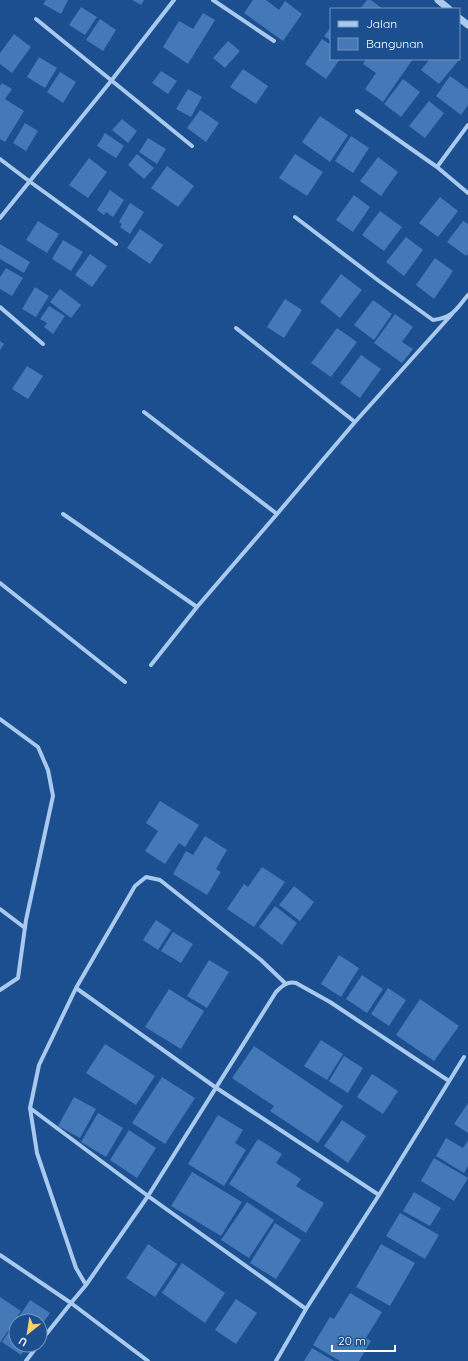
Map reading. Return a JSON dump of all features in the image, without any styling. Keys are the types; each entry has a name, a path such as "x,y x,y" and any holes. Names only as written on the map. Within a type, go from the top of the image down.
{"street":[{"path":"0,218 111,81 174,0"},
{"path":"213,0 274,41"},
{"path":"438,0 448,8"},
{"path":"36,19 192,146"},
{"path":"460,19 468,25"},
{"path":"357,111 437,167 468,193"},
{"path":"437,167 468,125"},
{"path":"0,159 116,244"},
{"path":"295,217 433,320 443,319 452,314"},
{"path":"151,665 197,607 355,422 468,295"},
{"path":"0,307 43,344"},
{"path":"236,328 355,422"},
{"path":"144,412 277,514"},
{"path":"63,514 197,607"},
{"path":"0,583 125,682"},
{"path":"0,719 38,747 48,770 53,796 25,928 18,978 0,990"},
{"path":"86,1285 76,1268 37,1153 30,1108 39,1065 76,988 135,886 146,877 160,880 261,960 286,984"},
{"path":"0,909 25,928"},
{"path":"48,1332 86,1285 148,1196 276,992 286,984 291,982 296,983 330,1002 449,1081"},
{"path":"76,988 215,1087 379,1195"},
{"path":"276,1361 306,1309 379,1195 464,1057"},
{"path":"30,1108 148,1196 306,1309"},
{"path":"0,1255 71,1303 148,1361"}],"building":[{"path":"46,0 68,0 61,14 43,4"},
{"path":"132,0 144,0 141,5"},
{"path":"253,0 266,0 279,10 285,1 302,14 283,41 244,13"},
{"path":"367,0 371,0 382,8 361,8"},
{"path":"81,7 97,17 85,35 69,25"},
{"path":"203,13 215,20 188,64 163,47 179,21 193,29"},
{"path":"100,19 116,30 103,51 86,40"},
{"path":"330,28 330,40 324,36"},
{"path":"14,34 31,47 12,73 0,64 0,53"},
{"path":"322,39 330,44 330,60 339,60 326,79 305,64"},
{"path":"228,41 240,51 225,68 213,58"},
{"path":"39,57 57,68 45,88 27,77"},
{"path":"365,60 412,60 383,102 365,89 376,73 363,64"},
{"path":"429,60 459,60 439,84 421,70"},
{"path":"243,69 268,86 256,104 230,87"},
{"path":"161,71 177,81 168,94 152,83"},
{"path":"60,72 76,82 63,103 47,92"},
{"path":"450,76 468,89 468,105 461,115 436,96"},
{"path":"403,79 420,92 401,117 384,104"},
{"path":"2,83 12,89 5,99 24,111 5,142 0,139 0,86"},
{"path":"188,89 202,97 191,117 176,109"},
{"path":"429,101 444,113 425,138 409,126"},
{"path":"200,110 219,123 206,142 187,128"},
{"path":"320,116 348,135 330,162 302,142"},
{"path":"122,119 137,131 128,143 112,130"},
{"path":"25,123 38,131 26,151 13,143"},
{"path":"105,133 124,146 116,158 97,146"},
{"path":"351,136 369,148 353,173 335,161"},
{"path":"148,138 166,149 157,164 139,152"},
{"path":"137,154 154,168 144,179 128,165"},
{"path":"295,154 323,172 307,196 279,178"},
{"path":"378,157 398,172 381,196 360,181"},
{"path":"89,158 107,172 88,198 69,185"},
{"path":"167,166 194,186 178,207 151,188"},
{"path":"110,190 124,200 113,217 106,212 104,215 97,210"},
{"path":"354,195 370,207 353,232 336,220"},
{"path":"440,197 458,211 438,237 419,223"},
{"path":"130,203 144,212 130,234 120,227 122,224 119,222"},
{"path":"380,211 402,227 384,251 362,235"},
{"path":"38,221 59,234 47,253 26,240"},
{"path":"463,221 468,224 468,254 466,256 447,242"},
{"path":"140,229 163,245 150,264 127,248"},
{"path":"406,237 423,250 404,276 386,262"},
{"path":"63,240 83,252 71,271 52,259"},
{"path":"0,244 30,262 24,273 0,259"},
{"path":"90,254 107,266 92,287 75,275"},
{"path":"435,258 453,271 434,299 416,285"},
{"path":"6,268 23,278 12,296 0,289 0,277"},
{"path":"341,274 362,290 340,318 320,302"},
{"path":"35,287 49,296 36,317 22,309"},
{"path":"60,289 81,305 71,318 50,302"},
{"path":"285,299 302,310 284,338 267,327"},
{"path":"373,300 392,314 374,340 354,325"},
{"path":"49,306 65,316 53,334 44,327 47,323 40,319"},
{"path":"395,314 413,327 402,342 413,349 402,363 374,343"},
{"path":"337,328 357,342 331,377 311,363"},
{"path":"0,341 4,344 0,350"},
{"path":"361,355 381,369 360,398 340,383"},
{"path":"27,366 43,376 28,399 12,389"},
{"path":"160,801 199,825 185,847 179,843 165,864 145,851 158,831 146,823"},
{"path":"205,836 227,850 216,869 221,872 207,895 173,874 186,851 193,855"},
{"path":"262,867 285,882 254,927 227,909 244,884 248,887"},
{"path":"294,886 314,902 300,921 279,905"},
{"path":"275,906 297,923 282,945 259,927"},
{"path":"156,920 171,930 158,950 143,940"},
{"path":"173,932 193,944 181,963 161,951"},
{"path":"339,955 359,968 341,997 321,984"},
{"path":"209,960 229,972 207,1008 187,996"},
{"path":"362,975 383,989 367,1013 346,999"},
{"path":"388,988 406,1000 389,1026 371,1014"},
{"path":"169,989 204,1011 181,1049 145,1027"},
{"path":"420,999 459,1026 434,1061 396,1035"},
{"path":"321,1040 343,1054 327,1080 304,1066"},
{"path":"105,1044 155,1076 136,1105 86,1073"},
{"path":"254,1046 343,1106 318,1143 270,1111 274,1106 232,1078"},
{"path":"344,1056 363,1068 348,1093 329,1081"},
{"path":"372,1074 398,1091 383,1114 357,1097"},
{"path":"162,1077 195,1098 165,1144 132,1123"},
{"path":"74,1097 96,1109 80,1138 58,1126"},
{"path":"468,1103 468,1133 454,1124"},
{"path":"98,1113 123,1128 106,1157 81,1142"},
{"path":"218,1115 243,1130 235,1143 246,1150 224,1186 188,1164"},
{"path":"342,1120 366,1136 348,1163 324,1146"},
{"path":"129,1130 156,1148 137,1178 110,1160"},
{"path":"446,1138 463,1148 468,1140 468,1166 464,1173 436,1156"},
{"path":"258,1139 282,1154 276,1163 301,1179 296,1186 324,1203 306,1233 229,1184"},
{"path":"434,1158 468,1178 454,1201 421,1181"},
{"path":"192,1172 242,1202 221,1236 171,1206"},
{"path":"414,1192 441,1208 430,1226 403,1211"},
{"path":"247,1202 274,1220 249,1258 221,1240"},
{"path":"400,1213 439,1235 425,1259 386,1236"},
{"path":"275,1223 301,1240 276,1279 250,1263"},
{"path":"148,1244 177,1264 155,1297 126,1278"},
{"path":"381,1244 415,1263 390,1306 356,1287"},
{"path":"182,1263 225,1293 205,1323 162,1293"},
{"path":"350,1293 382,1312 366,1338 371,1341 359,1361 340,1361 313,1345 330,1317 334,1319"},
{"path":"0,1297 21,1311 20,1313 8,1313 8,1331 0,1343"},
{"path":"236,1299 257,1313 236,1344 215,1330"},
{"path":"30,1300 50,1313 48,1316 48,1313 21,1313"},
{"path":"8,1333 8,1346 2,1342"},
{"path":"312,1348 334,1361 304,1361"}]}
